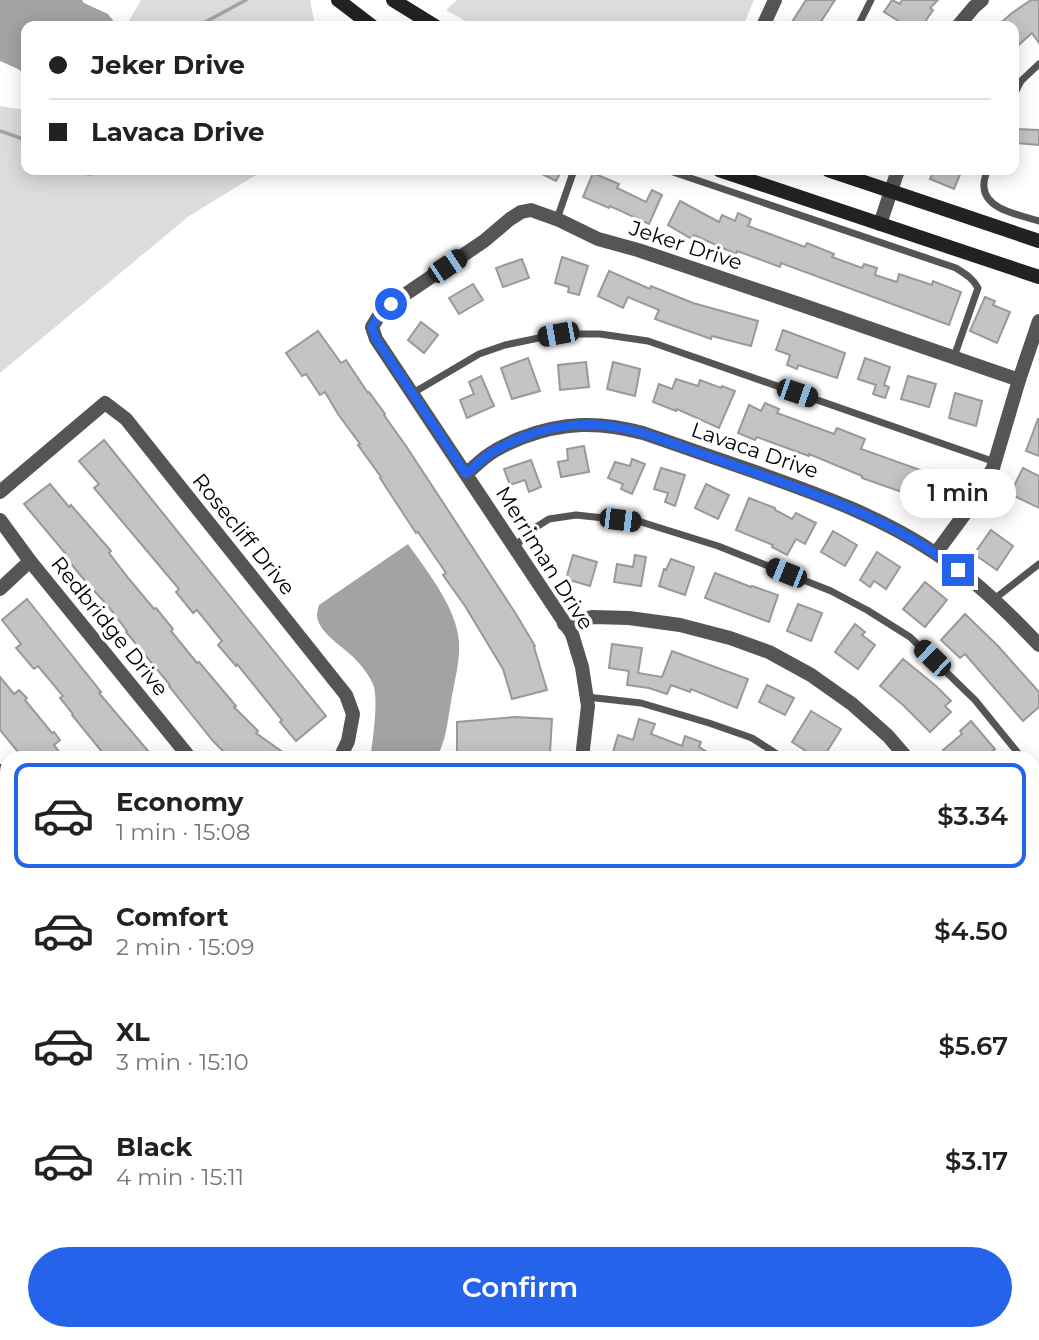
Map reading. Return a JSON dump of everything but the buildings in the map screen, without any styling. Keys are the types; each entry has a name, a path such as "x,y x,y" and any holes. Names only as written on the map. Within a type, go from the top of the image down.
{"main road":[{"path":"338,0 365,21"},
{"path":"397,3 427,21"},
{"path":"734,175 1039,277"},
{"path":"843,175 1039,242"}],"street":[{"path":"765,21 775,0"},
{"path":"962,21 982,0"},
{"path":"880,224 896,175"},
{"name":"Jeker Drive","path":"372,327 380,314 391,304 484,241 510,219 521,212 531,210 598,239 638,250 1019,380"},
{"path":"936,554 984,487 995,461 1019,380 1033,356 1039,321"},
{"name":"Merriman Drive","path":"372,327 376,339 572,634 582,667 588,706 583,751"},
{"name":"Rosecliff Drive","path":"0,492 105,403 126,419 346,695 353,714 343,751"},
{"name":"Lavaca Drive","path":"466,474 488,454 540,431 561,426 591,424 643,433 830,498 878,521 936,554 993,600 1039,645"},
{"name":"Redbridge Drive","path":"0,520 30,561 184,751"},
{"path":"0,589 30,561"},
{"path":"564,624 592,617 667,623 730,638 769,652 811,675 852,704 902,751"}],"lane":[{"path":"860,21 871,0"},
{"path":"1019,85 1039,64"},
{"path":"557,219 572,175"},
{"path":"682,175 956,268 965,274 978,288 954,358"},
{"path":"986,175 983,184 985,196 996,206 1039,221"},
{"path":"413,393 479,354 505,345 558,334 600,334 648,341 995,461"},
{"path":"514,548 530,531 549,519 576,514 641,522 718,545 831,591 910,637 975,700 1015,751"},
{"path":"993,600 1039,564"},
{"path":"586,697 641,702 752,738 772,751"}],"shaded area":[{"path":"0,0 82,0 108,14 113,21 21,21 21,71 0,61"},
{"path":"141,0 310,0 314,21 129,21"},
{"path":"457,0 754,0 745,21 465,21 446,10"},
{"path":"0,106 21,109 21,175 256,175 189,216 0,373"},
{"path":"408,544 440,591 457,630 459,658 445,738 440,751 371,751 375,712 374,687 358,662 322,628 317,616 319,605"}],"waterway":[{"path":"207,21 246,0"},
{"path":"0,131 21,138"}],"route":[{"path":"391,304 380,314 372,327 376,339 466,474 488,454 540,431 591,424 619,427 830,498 920,544 958,570"}]}
